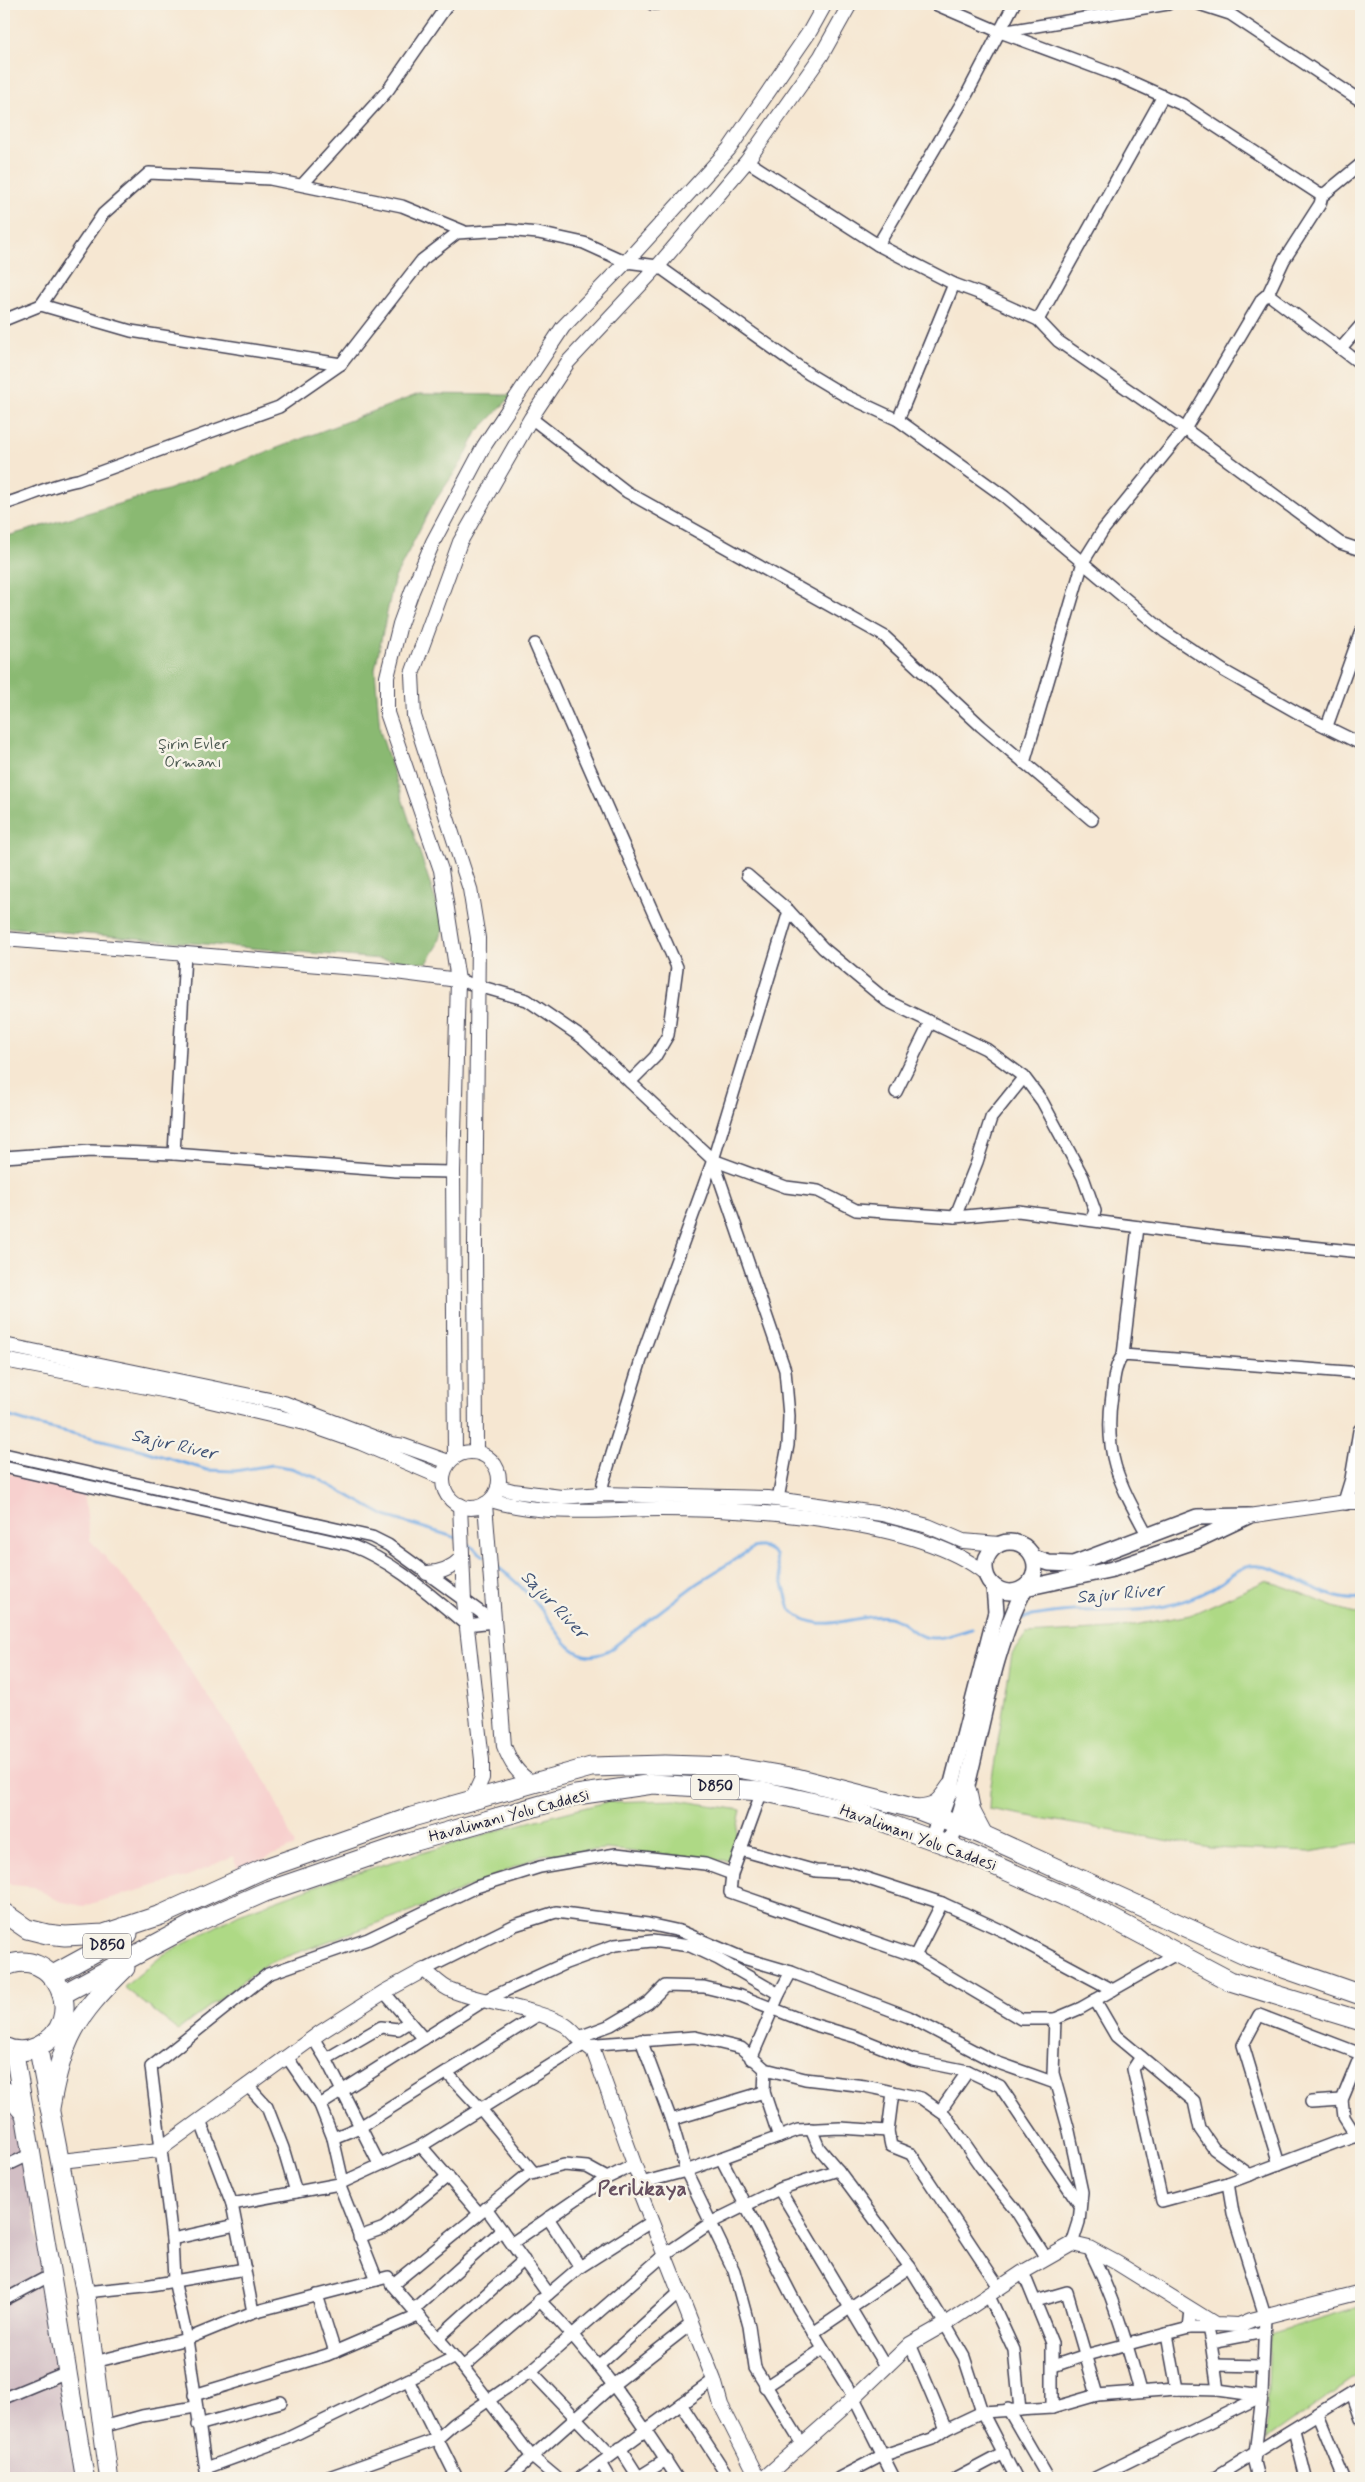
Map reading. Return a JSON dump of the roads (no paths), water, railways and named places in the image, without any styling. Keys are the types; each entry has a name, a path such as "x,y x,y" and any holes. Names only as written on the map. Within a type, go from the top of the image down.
{"highway":[{"name":"Havalimanı Yolu Caddesi","path":"161,1915 263,1869 412,1816 591,1767 666,1764 731,1767 796,1778 916,1809 983,1835 1249,1956 1361,1995"},
{"name":"Havalimanı Yolu Caddesi","path":"63,1994 198,1922 265,1892 410,1843 576,1795 653,1784 762,1791 858,1813 940,1842 1096,1910 1230,1981 1361,2022"},
{"path":"916,1809 940,1804 959,1789 983,1835"},
{"path":"7,1916 28,1929 65,1936 104,1934 161,1915"},
{"name":"D850","path":"51,1976 161,1915"},
{"path":"50,2108 57,2071 71,2031 94,1999 125,1968 153,1946"},
{"path":"5,1964 21,1963 35,1965 51,1976 63,1994 65,2007 63,2021 47,2043 21,2051 9,2048"}],"main road":[{"path":"1354,1502 1353,1479 1361,1432"},
{"path":"1034,1558 1049,1563 1073,1564 1197,1517 1248,1516"},
{"path":"994,1587 1009,1593 1113,1569 1195,1540 1248,1516"},
{"path":"940,1842 959,1789 1004,1633 1025,1588 1034,1574 1034,1558 1030,1551 1016,1542 999,1544 987,1556 985,1573 994,1587 996,1612 959,1789"},
{"path":"38,2047 85,2292 109,2478"},
{"path":"9,2048 25,2114 85,2478"},
{"path":"4,2090 25,2114"}],"street":[{"path":"302,185 388,90 448,4"},
{"path":"4,1345 284,1403 391,1444 452,1459 465,1452 476,1452 485,1455 497,1468 498,1487 488,1502 477,1507 460,1505 447,1494 443,1478 452,1459 453,1172 458,980 441,870 387,713 388,677 412,591 433,542 484,446 563,327 626,262 729,149 792,58 825,4"},
{"path":"476,1452 474,1242 478,938 470,889 414,716 412,674 460,542 531,418 568,362 658,266 747,161 821,56 850,4"},
{"path":"935,4 1000,32 1116,76 1183,105 1206,118 1322,196"},
{"path":"878,245 967,94 1014,4"},
{"path":"1000,32 1168,4"},
{"path":"1199,4 1233,9 1361,101"},
{"path":"1038,320 1163,96"},
{"path":"747,161 878,245 954,284 1038,320 1058,341 1185,429 1340,543 1361,550"},
{"path":"1024,763 1083,562 1103,530 1185,429 1262,299 1268,294 1284,260 1320,204 1322,196 1361,164"},
{"path":"4,320 41,305 103,214 149,173 270,178 402,206 463,231"},
{"path":"4,504 63,483 78,480 279,407 341,364 422,260 457,233 463,231 506,230 538,233 584,243 626,262 658,266 809,374 844,394 898,420 1005,497 1165,632 1224,671 1298,713 1361,744"},
{"path":"898,420 954,284"},
{"path":"1268,294 1361,364"},
{"path":"41,305 131,331 341,364"},
{"path":"1342,348 1361,325"},
{"path":"531,418 627,492 884,636 981,726 1092,820"},
{"path":"1327,726 1361,630"},
{"path":"535,644 677,967 668,1035 655,1057 630,1082"},
{"path":"747,874 789,911 823,948 887,1000 930,1023 986,1049 1024,1077 1042,1101 1083,1177 1095,1211 1091,1220"},
{"path":"602,1494 603,1483 644,1350 713,1160 789,911"},
{"path":"4,939 380,970 458,980 527,1000 584,1039 713,1160 786,1187 818,1191 856,1210 955,1217 1018,1211 1223,1238 1361,1252"},
{"path":"174,1154 185,954"},
{"path":"896,1092 930,1023"},
{"path":"955,1217 977,1162 990,1118 1024,1077"},
{"path":"4,1157 91,1151 127,1154 174,1154 396,1171 453,1172"},
{"path":"713,1160 785,1370 789,1416 788,1445 778,1499"},
{"path":"1138,1227 1123,1355 1116,1364 1108,1421 1110,1453 1124,1493 1148,1536"},
{"path":"1123,1355 1361,1372"},
{"path":"4,1360 168,1391 304,1423 361,1443 443,1478"},
{"path":"4,1454 372,1536 388,1545 494,1622"},
{"path":"4,1467 350,1544 374,1553 405,1574 466,1625 494,1622"},
{"path":"498,1487 513,1491 561,1497 602,1494 778,1499 882,1514 928,1526 963,1541 999,1544"},
{"path":"488,1502 487,1539 504,1746 510,1762 520,1776 533,1783"},
{"path":"488,1502 576,1511 661,1509 736,1512 870,1527 934,1545 964,1557 985,1573"},
{"path":"1248,1516 1354,1502"},
{"path":"460,1505 466,1625 482,1760 482,1778 472,1800"},
{"path":"426,1573 437,1573 456,1564 462,1558"},
{"path":"762,1791 732,1874 730,1892 915,1956 1021,2019 1055,2019 1095,2000 1178,1953"},
{"path":"741,1850 816,1871 850,1873 942,1903 1005,1932 1113,1990"},
{"path":"453,2358 286,2439 206,2473 187,2339 174,2280 172,2239 159,2150 151,2067 268,1974 368,1939 476,1887 540,1867 616,1854 705,1864 732,1874"},
{"path":"915,1956 942,1903"},
{"path":"61,2161 159,2150 313,2038 384,1992 424,1970 516,1925 556,1912 648,1924 680,1931 743,1958 791,1972 909,2017 992,2061 1055,2083"},
{"path":"648,1924 648,1942"},
{"path":"320,2105 486,2000 566,1963 615,1945 648,1942 690,1946 718,1959 779,1994"},
{"path":"424,1970 450,1990 538,2015 565,2025 593,2050 641,2183 641,2196 714,2380 721,2405 758,2478"},
{"path":"751,2059 779,1994 791,1972"},
{"path":"232,2204 341,2183 421,2146 581,2041 648,2003 665,1986 704,1987 741,1996 812,2024 856,2037 913,2060 968,2071 1000,2086 1080,2205"},
{"path":"384,1992 424,2039"},
{"path":"1095,2000 1116,2036 1194,2101 1200,2129 1214,2149 1250,2175"},
{"path":"333,2138 360,2126 448,2074 538,2015"},
{"path":"1141,2057 1133,2069 1162,2201 1228,2183 1250,2175 1359,2134 1344,2117 1342,2100 1361,2054 1259,2015 1243,2045 1279,2164"},
{"path":"1055,2019 1052,2073 1082,2192 1079,2222 1072,2244"},
{"path":"326,2058 381,2028 398,2029 409,2022"},
{"path":"581,2041 695,2037 741,2048 751,2059 765,2069 805,2079 866,2086 920,2098 945,2115 1015,2209 1046,2258"},
{"path":"313,2038 326,2058 379,2164"},
{"path":"640,2040 671,2120 686,2170 734,2271 749,2326 755,2368 802,2444"},
{"path":"287,2057 320,2105 333,2138 341,2183 359,2237 377,2280"},
{"path":"765,2069 764,2092 778,2137"},
{"path":"940,2112 968,2071"},
{"path":"448,2074 480,2108 534,2173"},
{"path":"247,2085 267,2107 284,2148 296,2192"},
{"path":"671,2120 764,2092"},
{"path":"893,2092 888,2131 891,2146 911,2154 994,2290 1014,2350 1020,2410"},
{"path":"1311,2102 1342,2100"},
{"path":"200,2120 232,2204 254,2312"},
{"path":"811,2129 820,2148 910,2266 945,2324 964,2358 982,2412 1016,2478"},
{"path":"641,2183 686,2170 798,2130 888,2131"},
{"path":"421,2146 502,2230 524,2260 544,2297 646,2429 677,2478"},
{"path":"4,2167 31,2154"},
{"path":"721,2158 798,2308 854,2398 881,2456 894,2478"},
{"path":"392,2285 527,2175 564,2165 587,2168 607,2178"},
{"path":"512,2243 607,2178 634,2165"},
{"path":"326,2478 437,2439 530,2371 664,2255 712,2222 779,2189 838,2170"},
{"path":"359,2237 384,2228 448,2176"},
{"path":"1228,2183 1232,2213 1265,2316 1262,2396 1254,2462 1258,2478"},
{"path":"779,2189 885,2366"},
{"path":"548,2218 580,2268"},
{"path":"462,2367 580,2268 652,2221"},
{"path":"172,2239 236,2225"},
{"path":"102,2427 195,2401 335,2352 416,2313 502,2230"},
{"path":"764,2478 854,2398 885,2366 910,2344 945,2324 1023,2272 1072,2244 1088,2248 1117,2263 1215,2324 1239,2325 1265,2316 1361,2292"},
{"path":"1088,2248 1109,2288 1128,2344 1140,2391"},
{"path":"438,2338 524,2260"},
{"path":"813,2334 910,2266"},
{"path":"85,2292 146,2286 245,2269"},
{"path":"1023,2272 1052,2343 1052,2408"},
{"path":"4,2300 51,2276"},
{"path":"94,2362 187,2339 254,2312 388,2277 392,2285 462,2367 532,2457 557,2478"},
{"path":"598,2366 680,2292"},
{"path":"1036,2301 1066,2292 1097,2395"},
{"path":"317,2296 335,2352"},
{"path":"1189,2328 1190,2310"},
{"path":"508,2478 613,2385 691,2324"},
{"path":"1053,2366 1086,2355 1189,2328 1208,2328 1218,2390"},
{"path":"1211,2342 1264,2332"},
{"path":"1167,2334 1177,2389"},
{"path":"910,2344 946,2429"},
{"path":"765,2387 823,2349"},
{"path":"1214,2365 1263,2366"},
{"path":"530,2371 576,2418 615,2452 638,2478 666,2460"},
{"path":"4,2398 67,2372"},
{"path":"408,2380 458,2478"},
{"path":"580,2478 714,2380"},
{"path":"839,2478 881,2456 932,2439 946,2429 982,2412 1008,2409 1052,2408 1097,2395 1140,2391 1177,2389 1218,2390 1262,2396"},
{"path":"1214,2478 1256,2454 1356,2390 1361,2419"},
{"path":"1095,2478 1262,2396"},
{"path":"198,2425 281,2402"},
{"path":"681,2404 729,2478"},
{"path":"1008,2409 1048,2478"},
{"path":"1318,2415 1344,2478"},
{"path":"1294,2430 1306,2478"},
{"path":"957,2478 1004,2453"},
{"path":"601,2463 610,2478"}],"waterway":[{"name":"Sajur River","path":"4,1415 37,1425 132,1447 207,1470 235,1471 272,1465 291,1468 317,1478 385,1516 457,1538"},
{"name":"Sajur River","path":"467,1543 484,1556"},
{"name":"Sajur River","path":"494,1564 533,1600 568,1646 588,1656 600,1654 612,1648 696,1584 753,1548 759,1547 768,1549 775,1555 790,1609 801,1618 825,1623 876,1616 889,1617 900,1621 916,1633 929,1638 943,1637 972,1629"},
{"name":"Sajur River","path":"1017,1619 1060,1612 1130,1610 1171,1605 1205,1592 1245,1567 1250,1566 1263,1566 1276,1570 1332,1595 1346,1599 1361,1599"}],"district":[{"name":"Perilikaya","path":"642,2189"}],"park label":[{"name":"Şirin Evler Ormanı","path":"193,753"}]}
